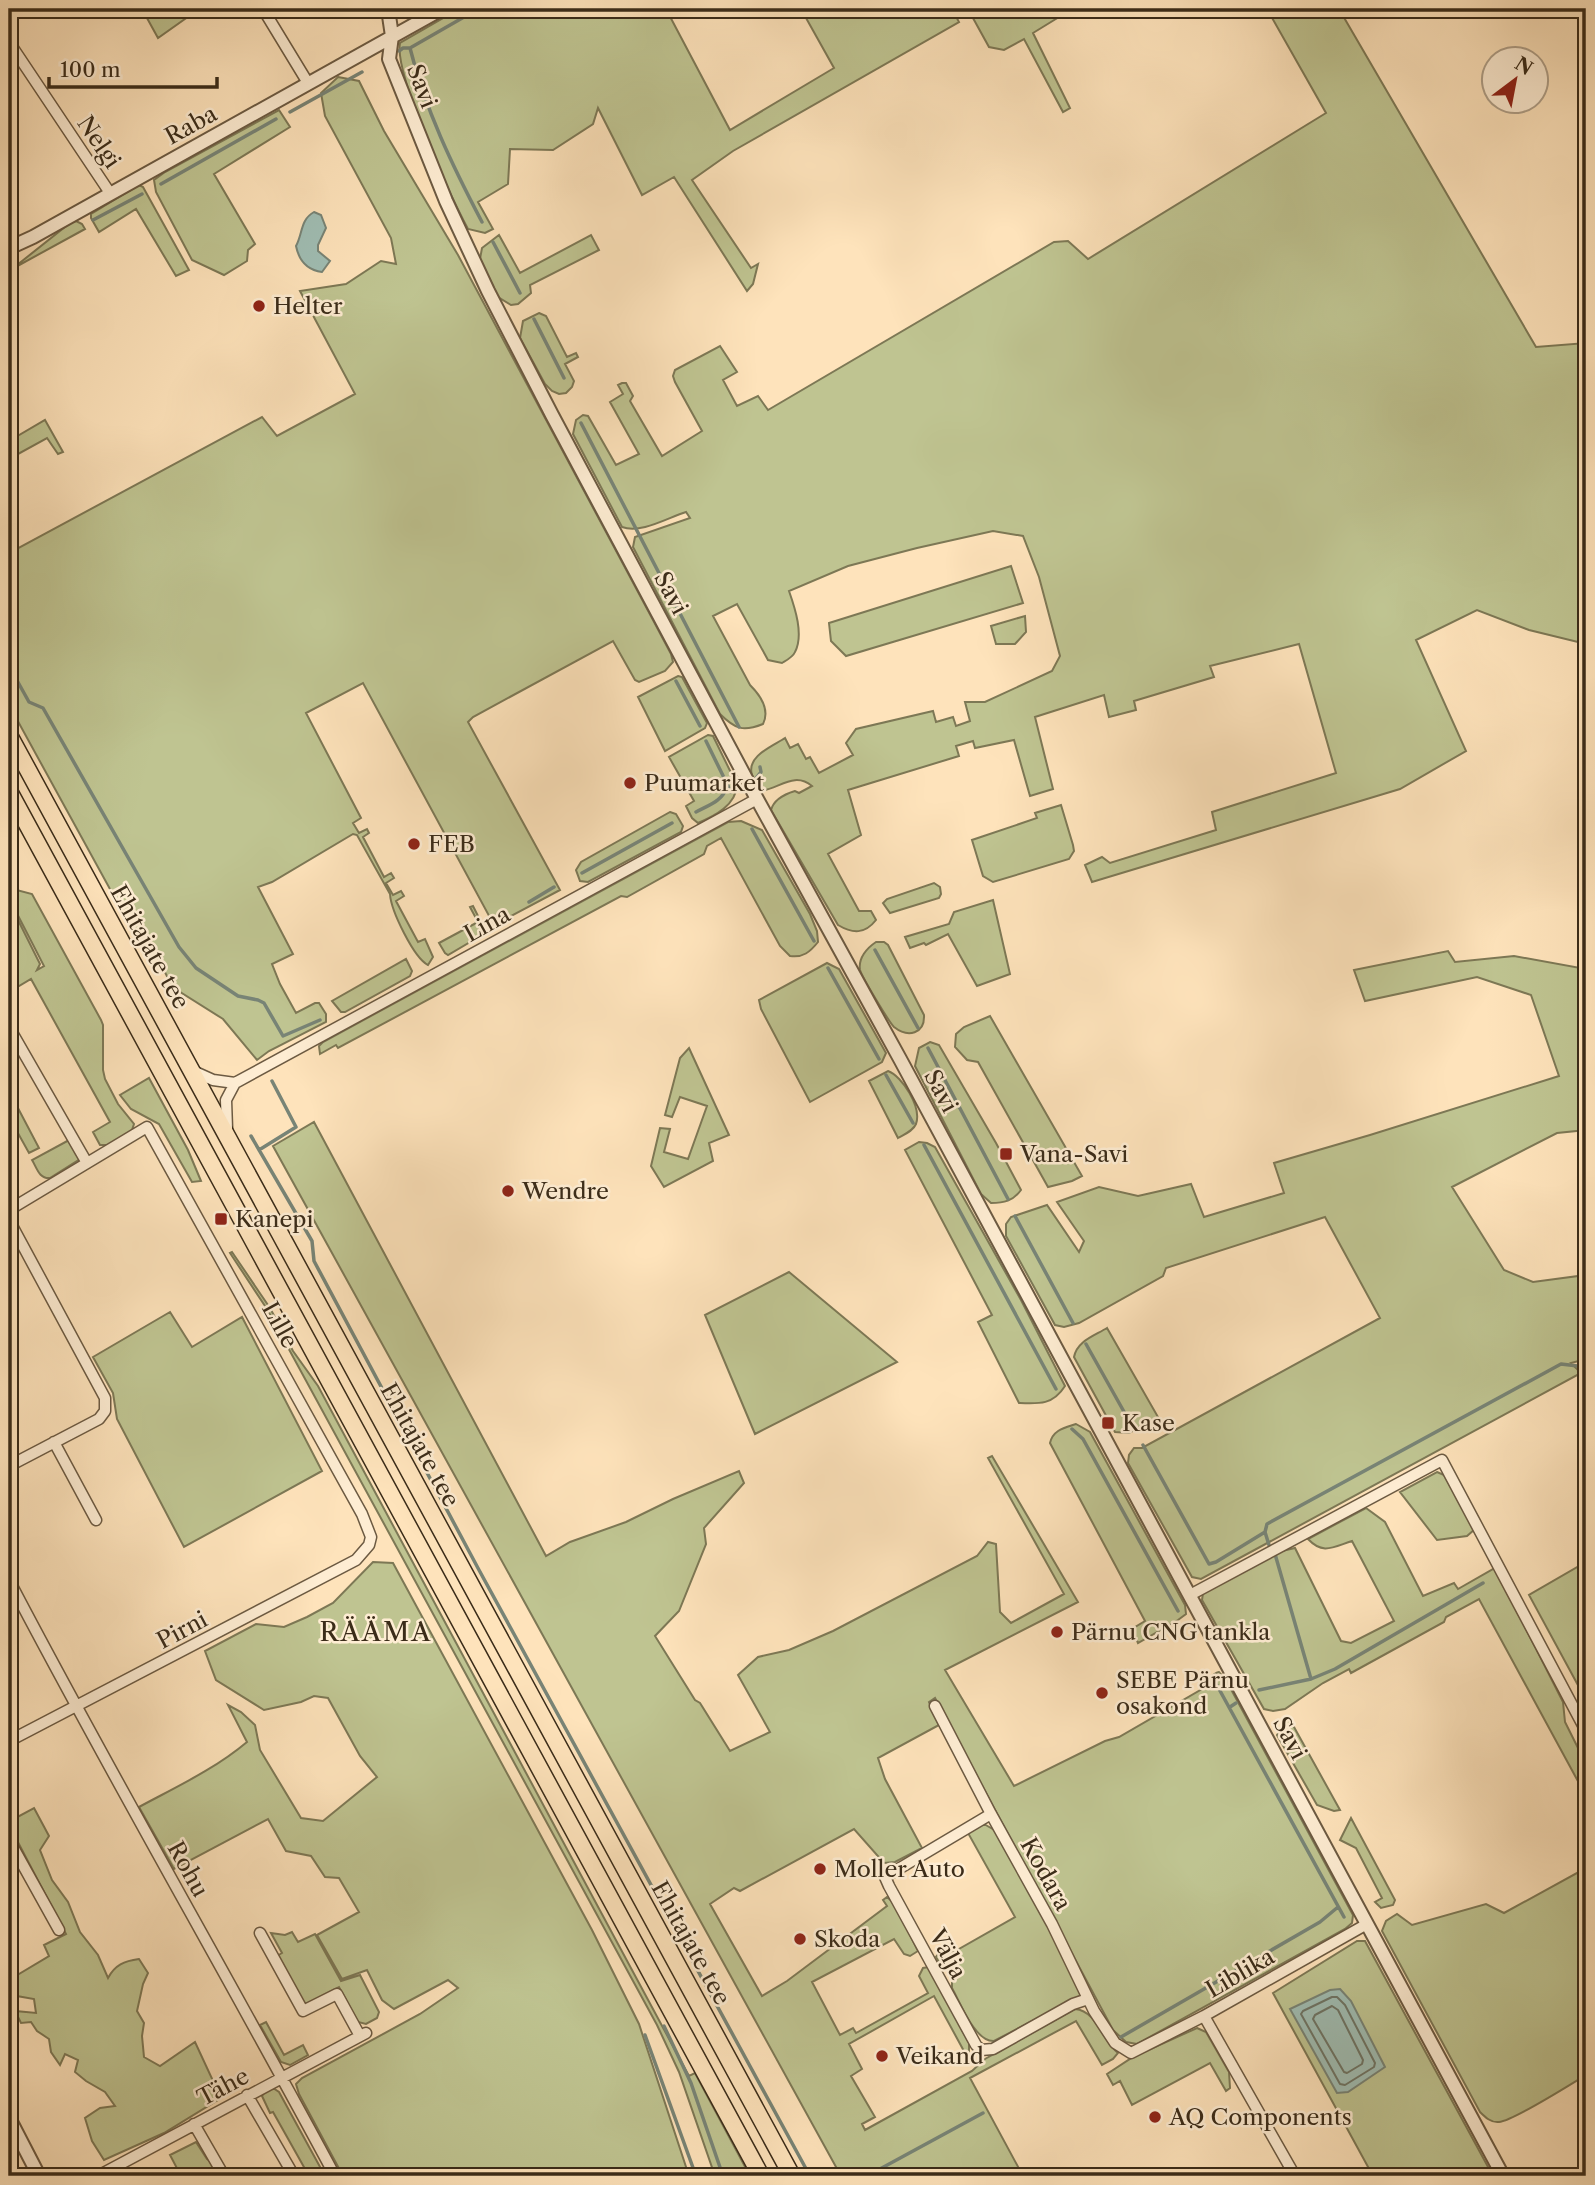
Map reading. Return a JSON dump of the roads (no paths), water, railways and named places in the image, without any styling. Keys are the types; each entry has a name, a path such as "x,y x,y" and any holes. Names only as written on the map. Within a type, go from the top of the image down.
{"highway":[{"name":"Ehitajate tee","path":"9,735 792,2176"},
{"path":"9,791 761,2176"}],"street":[{"path":"264,9 308,83"},
{"name":"Savi","path":"388,9 392,36 389,59 446,201 488,291 757,799 1503,2176"},
{"name":"Raba","path":"9,248 442,9"},
{"name":"Nelgi","path":"9,45 110,193"},
{"name":"Raba","path":"9,256 33,237"},
{"name":"Lina","path":"235,1083 757,799"},
{"path":"9,1210 86,1163 10,1029"},
{"path":"192,1071 213,1080 235,1083 226,1100 227,1137"},
{"name":"Lille","path":"86,1163 147,1127 362,1514 371,1537 369,1545"},
{"path":"9,1220 105,1398 105,1411 100,1419 9,1466"},
{"path":"54,1442 96,1520"},
{"path":"1190,1595 1442,1460 1586,1731"},
{"name":"Pirni","path":"9,1741 356,1560 369,1545"},
{"name":"Rohu","path":"9,1580 76,1707 335,2176"},
{"name":"Kodara","path":"935,1706 1052,1924 1094,2011 1115,2043 1131,2053"},
{"name":"Välja","path":"991,1814 885,1877 889,1886 981,2050 993,2049 1073,2004 1088,1999"},
{"path":"9,1839 59,1930"},
{"name":"Liblika","path":"1131,2053 1204,2016 1367,1924"},
{"name":"Tähe","path":"98,2176 363,2034 337,1994 303,2011 260,1933"},
{"path":"1204,2016 1295,2176"},
{"path":"247,2095 294,2176"},
{"path":"9,2119 39,2176"},
{"path":"194,2124 223,2176"}],"water":[{"path":"314,212 321,215 326,228 318,251 330,261 322,272 304,264 296,246 304,223"},
{"path":"1340,1989 1351,2001 1385,2067 1348,2092 1337,2093 1290,2009 1330,1990"}],"waterway":[{"path":"399,51 410,48 478,9"},
{"path":"410,48 423,93 441,137 482,222"},
{"path":"290,112 362,72"},
{"path":"161,184 276,119"},
{"path":"93,220 142,194"},
{"path":"493,242 520,293"},
{"path":"534,319 564,378"},
{"path":"581,423 739,727"},
{"path":"9,666 29,702 43,708 179,947 196,968 238,996 264,1003 283,1036 320,1020"},
{"path":"676,681 700,726"},
{"path":"706,741 731,792"},
{"path":"756,778 761,772 760,767"},
{"path":"696,812 719,799 727,786"},
{"path":"582,873 672,823"},
{"path":"752,829 814,941"},
{"path":"529,902 554,887"},
{"path":"875,950 918,1028"},
{"path":"828,968 879,1059"},
{"path":"928,1048 1008,1199"},
{"path":"886,1075 913,1123"},
{"path":"259,1150 296,1127 272,1081"},
{"path":"251,1136 312,1241 314,1261 479,1570 810,2176"},
{"path":"924,1145 1056,1389"},
{"path":"1015,1216 1073,1323"},
{"path":"1086,1344 1132,1426"},
{"path":"1143,1445 1209,1564 1265,1532 1267,1524 1561,1364 1586,1367"},
{"path":"1072,1429 1083,1439 1178,1611"},
{"path":"1265,1532 1269,1545"},
{"path":"1259,1690 1311,1679 1275,1554"},
{"path":"1311,1679 1335,1669 1483,1583"},
{"path":"1213,1678 1344,1917"},
{"path":"1230,1707 1236,1703"},
{"path":"1121,2037 1320,1922 1338,1907"},
{"path":"664,2026 691,2083 723,2176"},
{"path":"645,2035 696,2176"},
{"path":"867,2176 983,2113"}],"place":[{"name":"Helter","path":"259,306"},
{"name":"Puumarket","path":"630,783"},
{"name":"FEB","path":"414,844"},
{"name":"Vana-Savi","path":"1006,1154"},
{"name":"Wendre","path":"508,1191"},
{"name":"Kanepi","path":"221,1219"},
{"name":"Kase","path":"1108,1423"},
{"name":"Pärnu CNG tankla","path":"1057,1632"},
{"name":"SEBE Pärnu osakond","path":"1102,1693"},
{"name":"Moller Auto","path":"820,1869"},
{"name":"Skoda","path":"800,1939"},
{"name":"Veikand","path":"882,2056"},
{"name":"AQ Components","path":"1155,2117"}],"district":[{"name":"RÄÄMA","path":"376,1632"}]}
